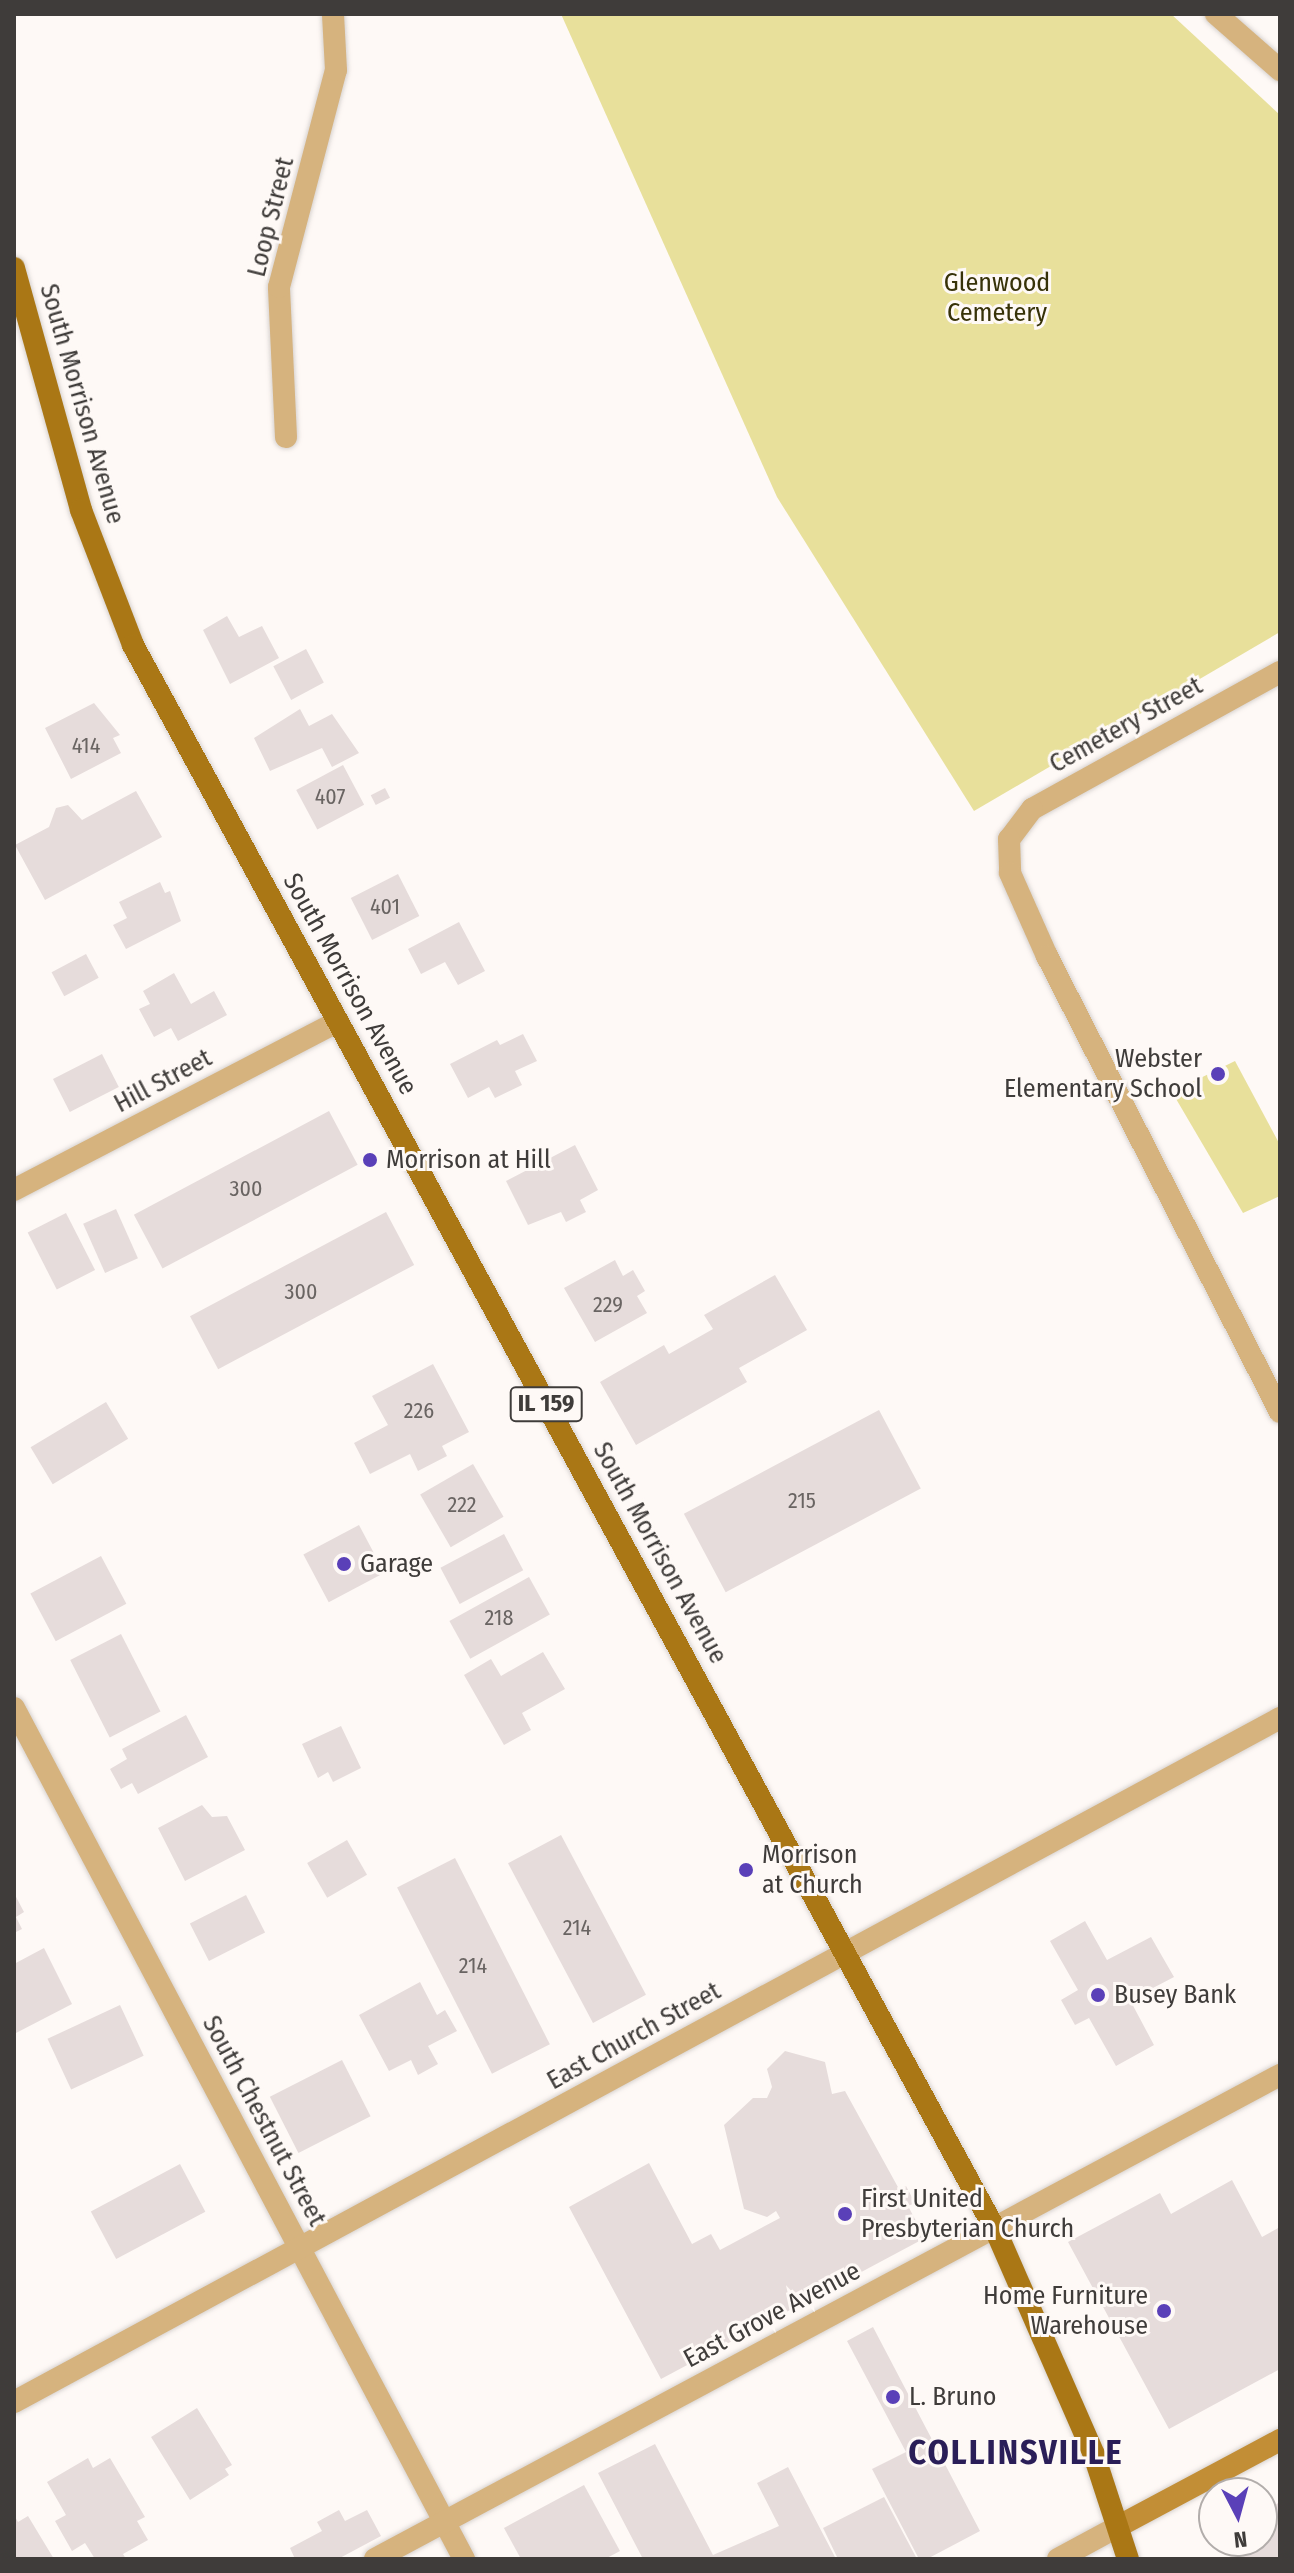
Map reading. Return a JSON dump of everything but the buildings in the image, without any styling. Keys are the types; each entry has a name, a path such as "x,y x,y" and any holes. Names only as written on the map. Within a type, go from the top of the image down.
{"main road":[{"name":"South Morrison Avenue","path":"14,268 103,577 133,645 995,2229 1046,2338 1119,2526 1128,2559"},
{"path":"1119,2526 1280,2440"}],"street":[{"name":"Loop Street","path":"286,437 279,287 336,70 333,14"},
{"path":"1216,14 1280,70"},
{"name":"Cemetery Street","path":"1280,672 1032,809 1009,839 1010,873 1047,956 1280,1412"},
{"name":"Hill Street","path":"14,1190 338,1021"},
{"name":"South Chestnut Street","path":"14,1708 464,2559"},
{"name":"East Church Street","path":"14,2402 1280,1718"},
{"name":"East Grove Avenue","path":"375,2559 1280,2075"},
{"path":"1058,2559 1119,2526"}],"green space":[{"name":"Glenwood Cemetery","path":"561,14 1171,14 1280,115 1280,632 974,811 777,497"},
{"path":"1235,1061 1280,1145 1280,1196 1243,1213 1172,1092"}],"place":[{"name":"Webster Elementary School","path":"1218,1074"},
{"name":"Morrison at Hill","path":"370,1160"},
{"name":"Garage","path":"344,1564"},
{"name":"Morrison at Church","path":"746,1870"},
{"name":"Busey Bank","path":"1098,1995"},
{"name":"First United Presbyterian Church","path":"845,2214"},
{"name":"Home Furniture Warehouse","path":"1164,2311"},
{"name":"L. Bruno","path":"893,2397"}],"district":[{"name":"COLLINSVILLE","path":"1016,2453"}]}
